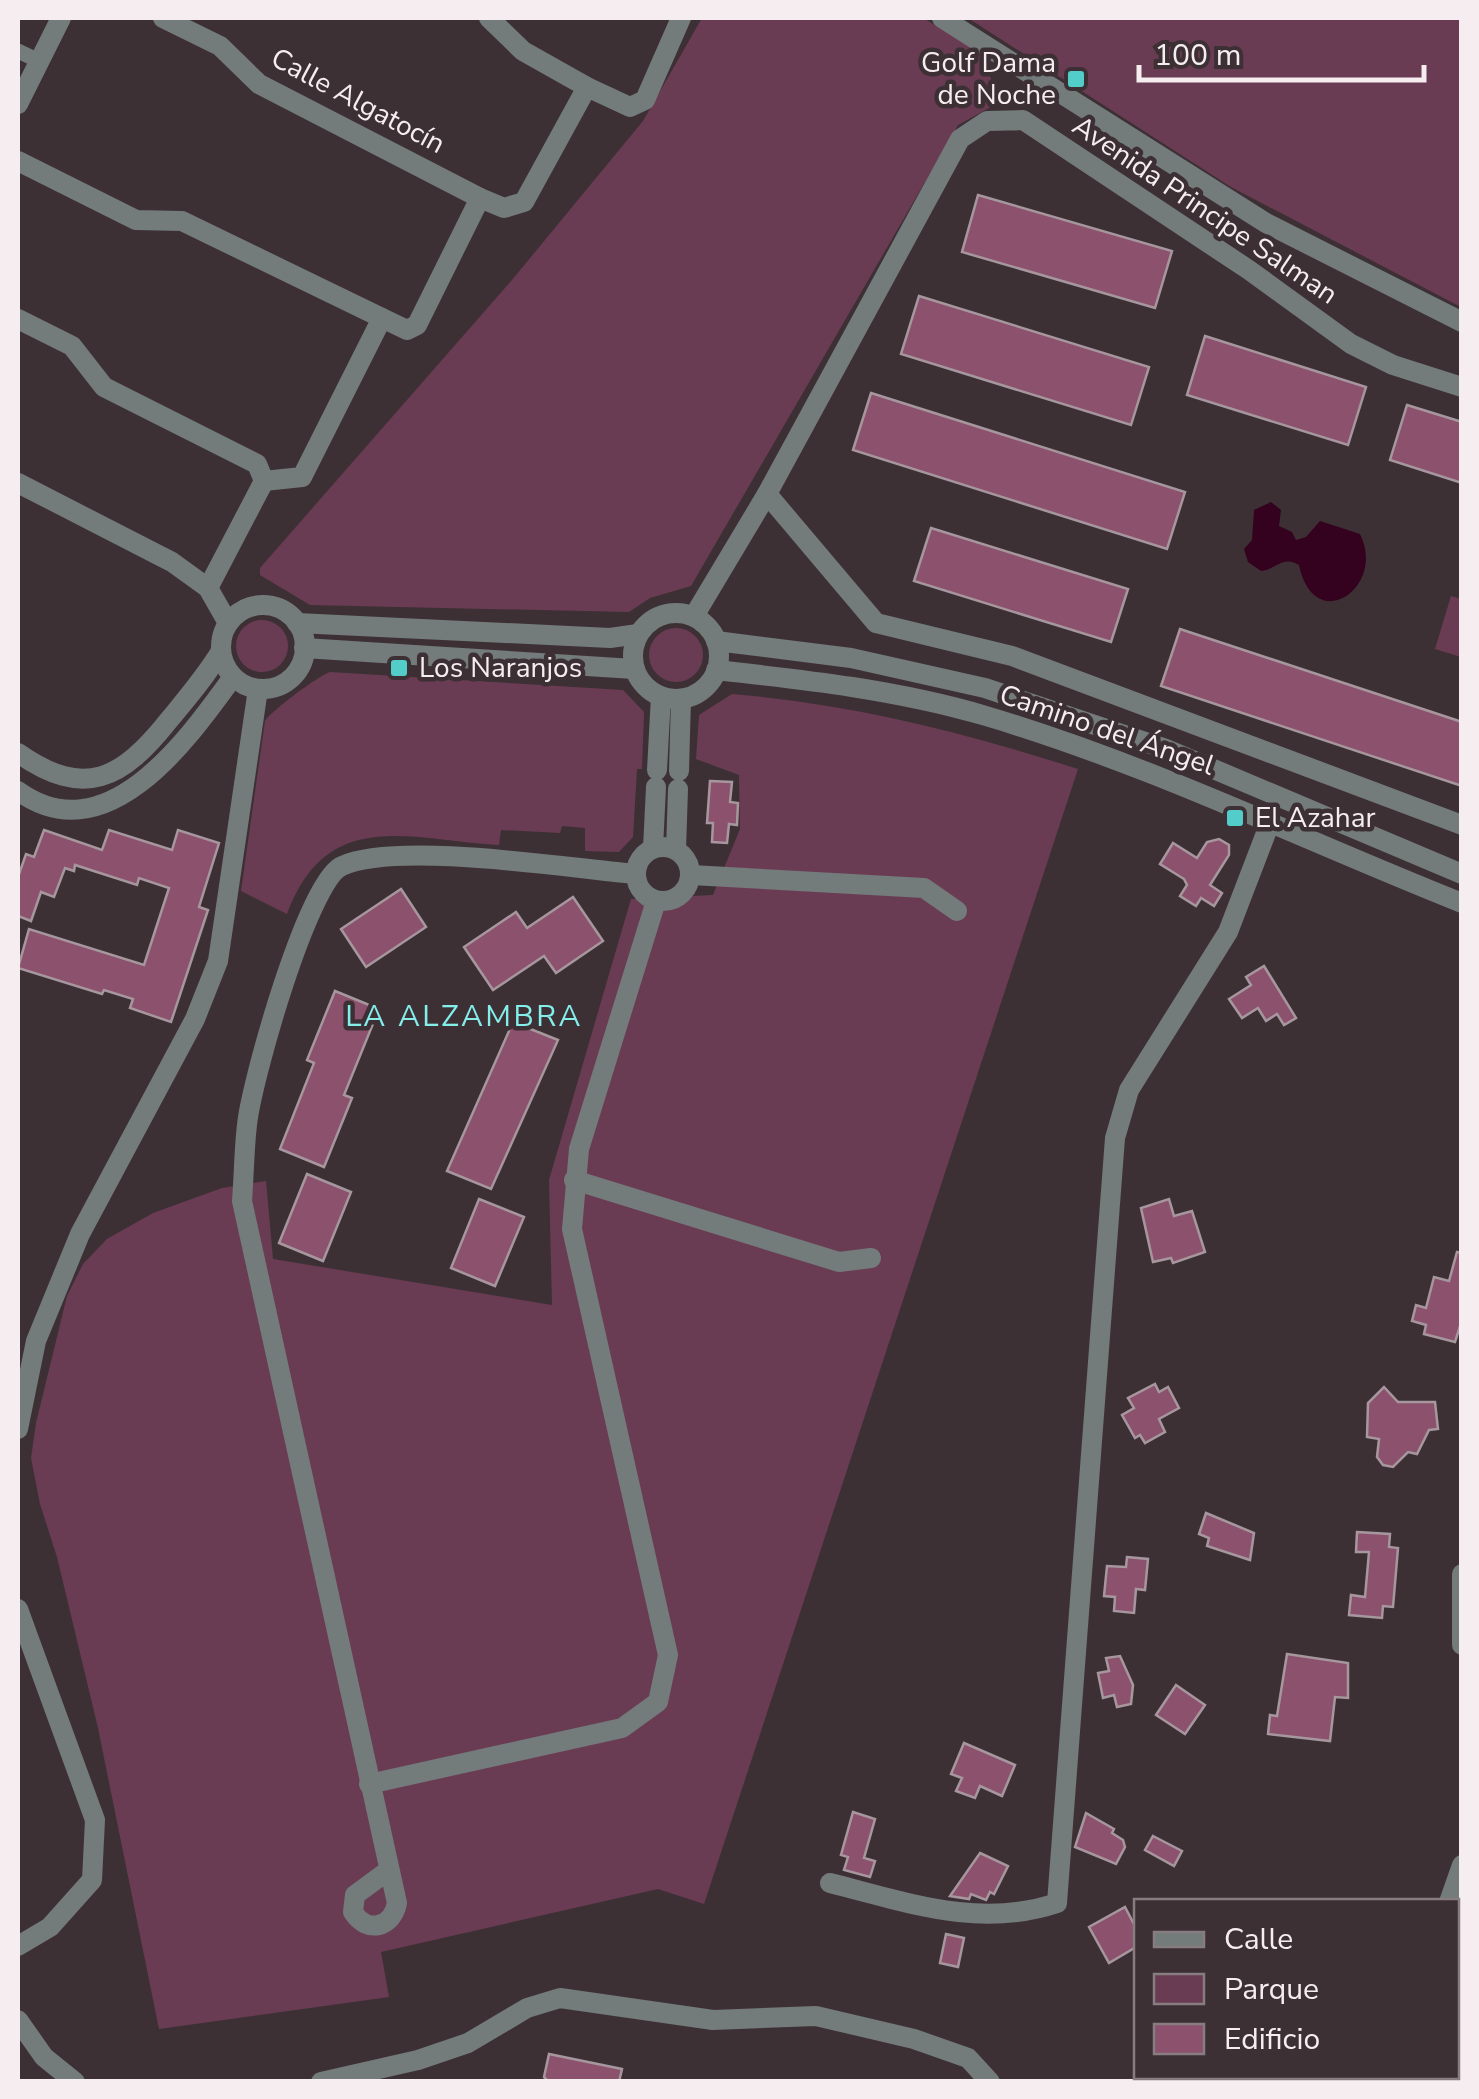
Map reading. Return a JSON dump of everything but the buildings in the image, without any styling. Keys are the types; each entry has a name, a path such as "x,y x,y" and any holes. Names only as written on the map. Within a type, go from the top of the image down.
{"street":[{"path":"18,104 61,18"},
{"name":"Calle Algatocín","path":"163,18 220,46 260,84 480,198"},
{"path":"490,18 524,51 630,107 644,100 681,18"},
{"path":"942,18 1266,223 1462,322"},
{"path":"18,51 39,61"},
{"path":"18,160 136,220 182,221 407,330 418,324 480,198 504,208 524,202 587,86"},
{"name":"Avenida Principe Salman","path":"694,616 766,494 960,138 970,128 1004,118 1023,120 1249,270 1350,344 1394,365 1462,387"},
{"path":"264,481 302,477 382,318"},
{"path":"18,320 72,346 104,386 256,464 264,481"},
{"path":"208,588 264,481"},
{"path":"18,483 172,562 208,588 228,623"},
{"path":"766,494 876,623 1012,656 1462,825"},
{"path":"18,752 54,774 75,779 120,770 157,736 221,651 228,623 249,607 276,607 297,622 610,638 638,634 657,617 669,613 694,616 716,641 716,670 702,690 671,698 644,686 634,669 638,634"},
{"path":"221,651 233,677 258,689 290,678 301,664 304,648 297,622"},
{"name":"Camino del Ángel","path":"716,641 851,658 985,688 1166,750 1462,874"},
{"path":"304,648 634,669"},
{"name":"Camino del Ángel","path":"716,670 886,692 984,716 1271,820 1462,903"},
{"path":"18,791 56,808 100,804 124,794 170,761 233,677"},
{"path":"18,1429 36,1341 80,1234 195,1019 218,961 258,689"},
{"path":"653,848 657,779 671,698"},
{"path":"671,698 679,780 676,850"},
{"path":"830,1883 938,1910 990,1916 1024,1914 1058,1903 1115,1138 1129,1090 1228,932 1271,820"},
{"path":"653,848 676,850 687,860 691,875 686,890 672,900 656,901 641,891 636,874 644,854 653,848"},
{"path":"389,1870 242,1201 247,1123 262,1057 314,895 338,866 388,854 636,874"},
{"path":"691,875 924,888 957,912"},
{"path":"369,1784 622,1728 658,1702 668,1655 572,1229 578,1149 656,901"},
{"path":"574,1180 839,1262 872,1258"},
{"path":"1462,1574 1462,1645"},
{"path":"18,1609 95,1820 92,1880 50,1927 18,1946"},
{"path":"1450,1899 1462,1866"},
{"path":"321,2082 400,2065 468,2043 527,2008 560,1998 713,2020 831,2019 914,2039 968,2058 990,2082"},
{"path":"18,2020 44,2057 74,2081"}],"green space":[{"path":"702,18 923,18 984,55 998,103 958,125 691,586 650,598 629,612 310,605 260,575 260,568 512,280 643,121"},
{"path":"968,18 1461,18 1461,307 1231,187"},
{"path":"1451,596 1461,599 1461,657 1435,649"},
{"path":"262,620 280,628 288,646 280,664 262,672 244,664 236,646 244,628"},
{"path":"676,628 695,636 703,655 695,674 676,682 657,674 649,655 657,636"},
{"path":"330,672 623,690 644,712 642,769 637,769 633,837 619,852 585,851 585,828 562,826 560,833 501,830 499,845 374,837 347,844 324,857 304,880 287,914 241,891 265,721 295,694"},
{"path":"732,694 907,721 1078,769 704,1904 658,1889 381,1952 389,1997 159,2029 98,1728 31,1458 67,1296 83,1264 107,1239 153,1213 222,1188 266,1181 273,1259 552,1305 549,1180 631,899 713,895 740,829 739,775 696,759 699,715"}],"shaded area":[{"path":"1271,502 1281,510 1279,526 1292,532 1296,540 1306,537 1320,521 1360,534 1366,554 1357,587 1332,601 1319,598 1307,587 1299,565 1293,562 1261,571 1248,562 1244,549 1252,540 1254,510"}],"place":[{"name":"Golf Dama de Noche","path":"1076,79"},
{"name":"Los Naranjos","path":"399,668"},
{"name":"El Azahar","path":"1235,818"}],"district":[{"name":"LA ALZAMBRA","path":"464,1016"}]}
